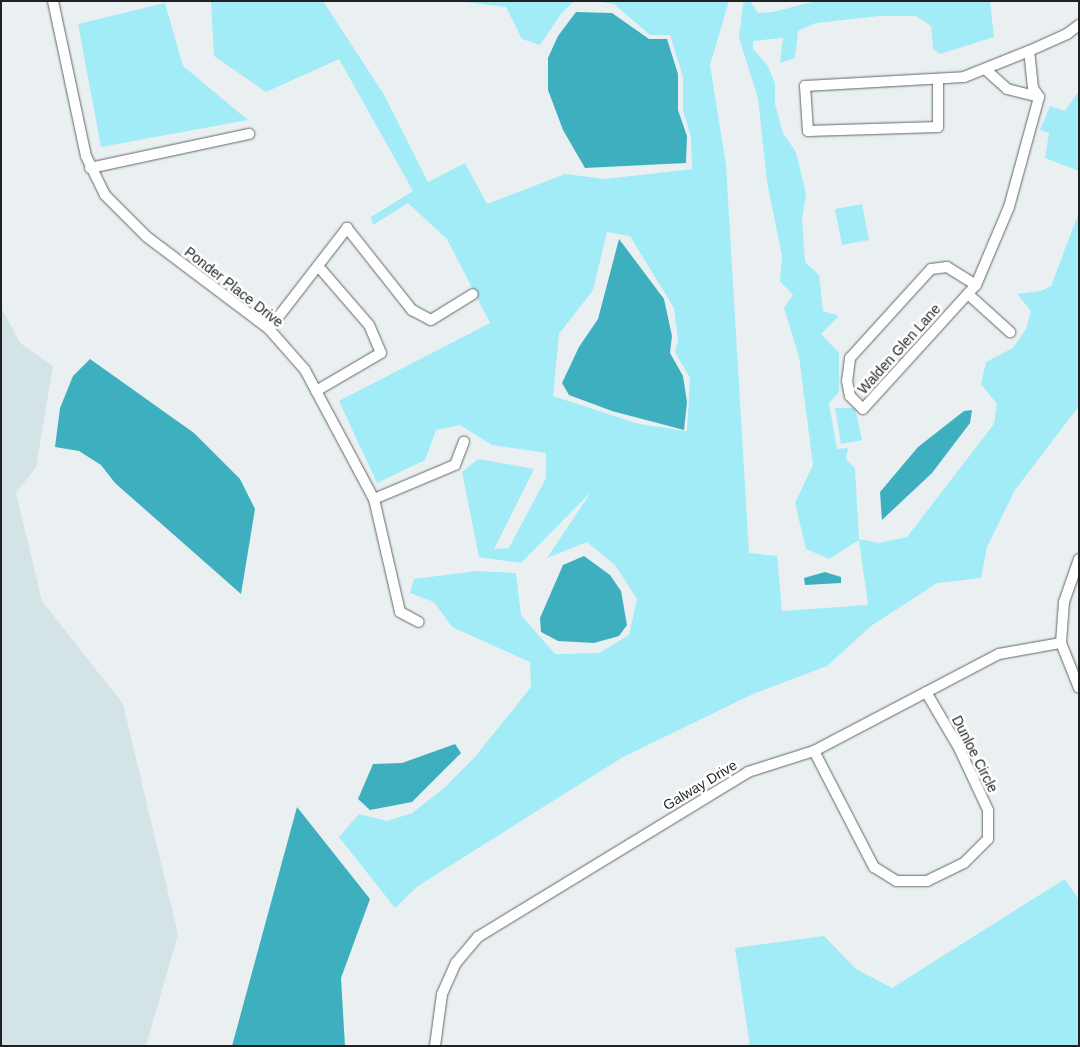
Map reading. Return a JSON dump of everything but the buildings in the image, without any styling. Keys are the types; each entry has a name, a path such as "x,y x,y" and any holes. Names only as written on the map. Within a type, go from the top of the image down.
{"street":[{"name":"Ponder Place Drive","path":"54,1 90,168 105,195 148,237 269,329 304,370 374,499 400,612 420,622"},
{"path":"938,80 938,126 808,131 805,86 938,80 964,77 1067,34 1079,25"},
{"path":"1029,51 1033,88 1039,97"},
{"path":"985,69 1007,89 1039,97"},
{"name":"Walden Glen Lane","path":"976,285 947,267 931,269 850,358 848,381 850,396 863,409 976,285 1009,207 1039,97"},
{"path":"90,168 249,134"},
{"path":"269,329 347,228 412,310 431,320 473,294"},
{"path":"316,391 381,353 369,325 318,266"},
{"path":"968,294 1010,332"},
{"path":"374,499 454,465 464,442"},
{"path":"1079,559 1064,602 1061,643 1079,688"},
{"name":"Galway Drive","path":"435,1046 442,994 456,963 478,937 748,772 814,751 999,654 1061,643"},
{"name":"Dunloe Circle","path":"814,751 874,867 896,881 927,882 964,863 988,840 988,810 958,748 926,692"}],"shaded area":[{"path":"211,1 323,1 383,93 428,182 465,163 487,204 565,174 605,179 692,169 691,138 683,110 683,77 670,35 650,35 614,4 595,1 729,1 710,65 726,165 749,553 777,556 782,611 868,605 859,540 829,559 806,549 795,503 813,465 799,357 784,308 793,295 780,281 782,256 767,182 758,98 739,38 743,3 750,1 758,13 773,12 816,1 990,1 994,37 940,54 933,49 931,26 916,16 879,16 816,23 798,31 795,58 780,63 783,38 753,41 753,49 768,66 775,84 775,104 783,133 796,152 806,194 802,219 805,262 819,275 823,311 839,316 821,334 839,353 839,392 829,403 837,449 848,448 846,459 855,468 859,539 879,543 907,537 994,424 997,404 981,384 986,362 1013,348 1026,329 1031,311 1017,294 1041,291 1051,286 1079,212 1079,406 1015,490 987,547 981,578 937,583 871,626 827,666 753,694 623,757 418,886 395,908 339,837 359,814 387,821 412,813 443,789 474,758 531,687 530,662 452,627 434,602 410,593 414,579 477,571 516,573 521,615 555,654 599,653 629,635 637,599 615,565 587,542 547,558 591,492 521,563 479,557 462,472 478,459 534,469 494,549 509,548 546,478 546,453 492,445 460,425 436,430 425,460 377,483 339,401 490,323 447,239 408,203 373,225 371,217 413,191 339,59 266,92 214,56","holes":["607,232 630,236 674,308 678,340 675,352 690,378 687,431 639,424 553,396 559,334 593,290"]},
{"path":"456,1 574,1 561,14 540,45 522,39 506,7"},
{"path":"165,3 183,66 248,120 101,147 78,24"},
{"path":"576,12 612,13 649,39 667,39 678,74 678,110 687,136 686,163 585,168 563,130 548,90 548,58 558,36"},
{"path":"1079,91 1079,171 1045,158 1049,133 1040,130 1050,106 1065,111"},
{"path":"862,204 869,240 842,245 835,209"},
{"path":"619,239 664,299 672,336 670,353 683,376 687,402 684,430 612,411 569,395 562,383 579,347 598,319"},
{"path":"1,307 20,343 53,366 36,467 16,493 42,601 123,704 178,934 146,1046 1,1046"},
{"path":"90,359 194,433 240,479 255,509 241,594 115,483 101,465 79,451 55,447 60,408 73,376"},
{"path":"835,408 855,408 862,440 841,444"},
{"path":"972,410 970,423 932,473 882,520 880,492 918,447 964,411"},
{"path":"584,556 610,575 621,591 627,625 619,636 594,643 558,641 541,632 540,618 563,565"},
{"path":"825,572 841,577 841,583 805,585 804,578"},
{"path":"455,744 461,753 412,802 370,810 358,799 373,764 402,763"},
{"path":"297,807 370,899 341,978 345,1046 232,1046"},
{"path":"1065,879 1079,900 1079,1046 750,1046 735,948 824,936 856,969 892,988"}]}
